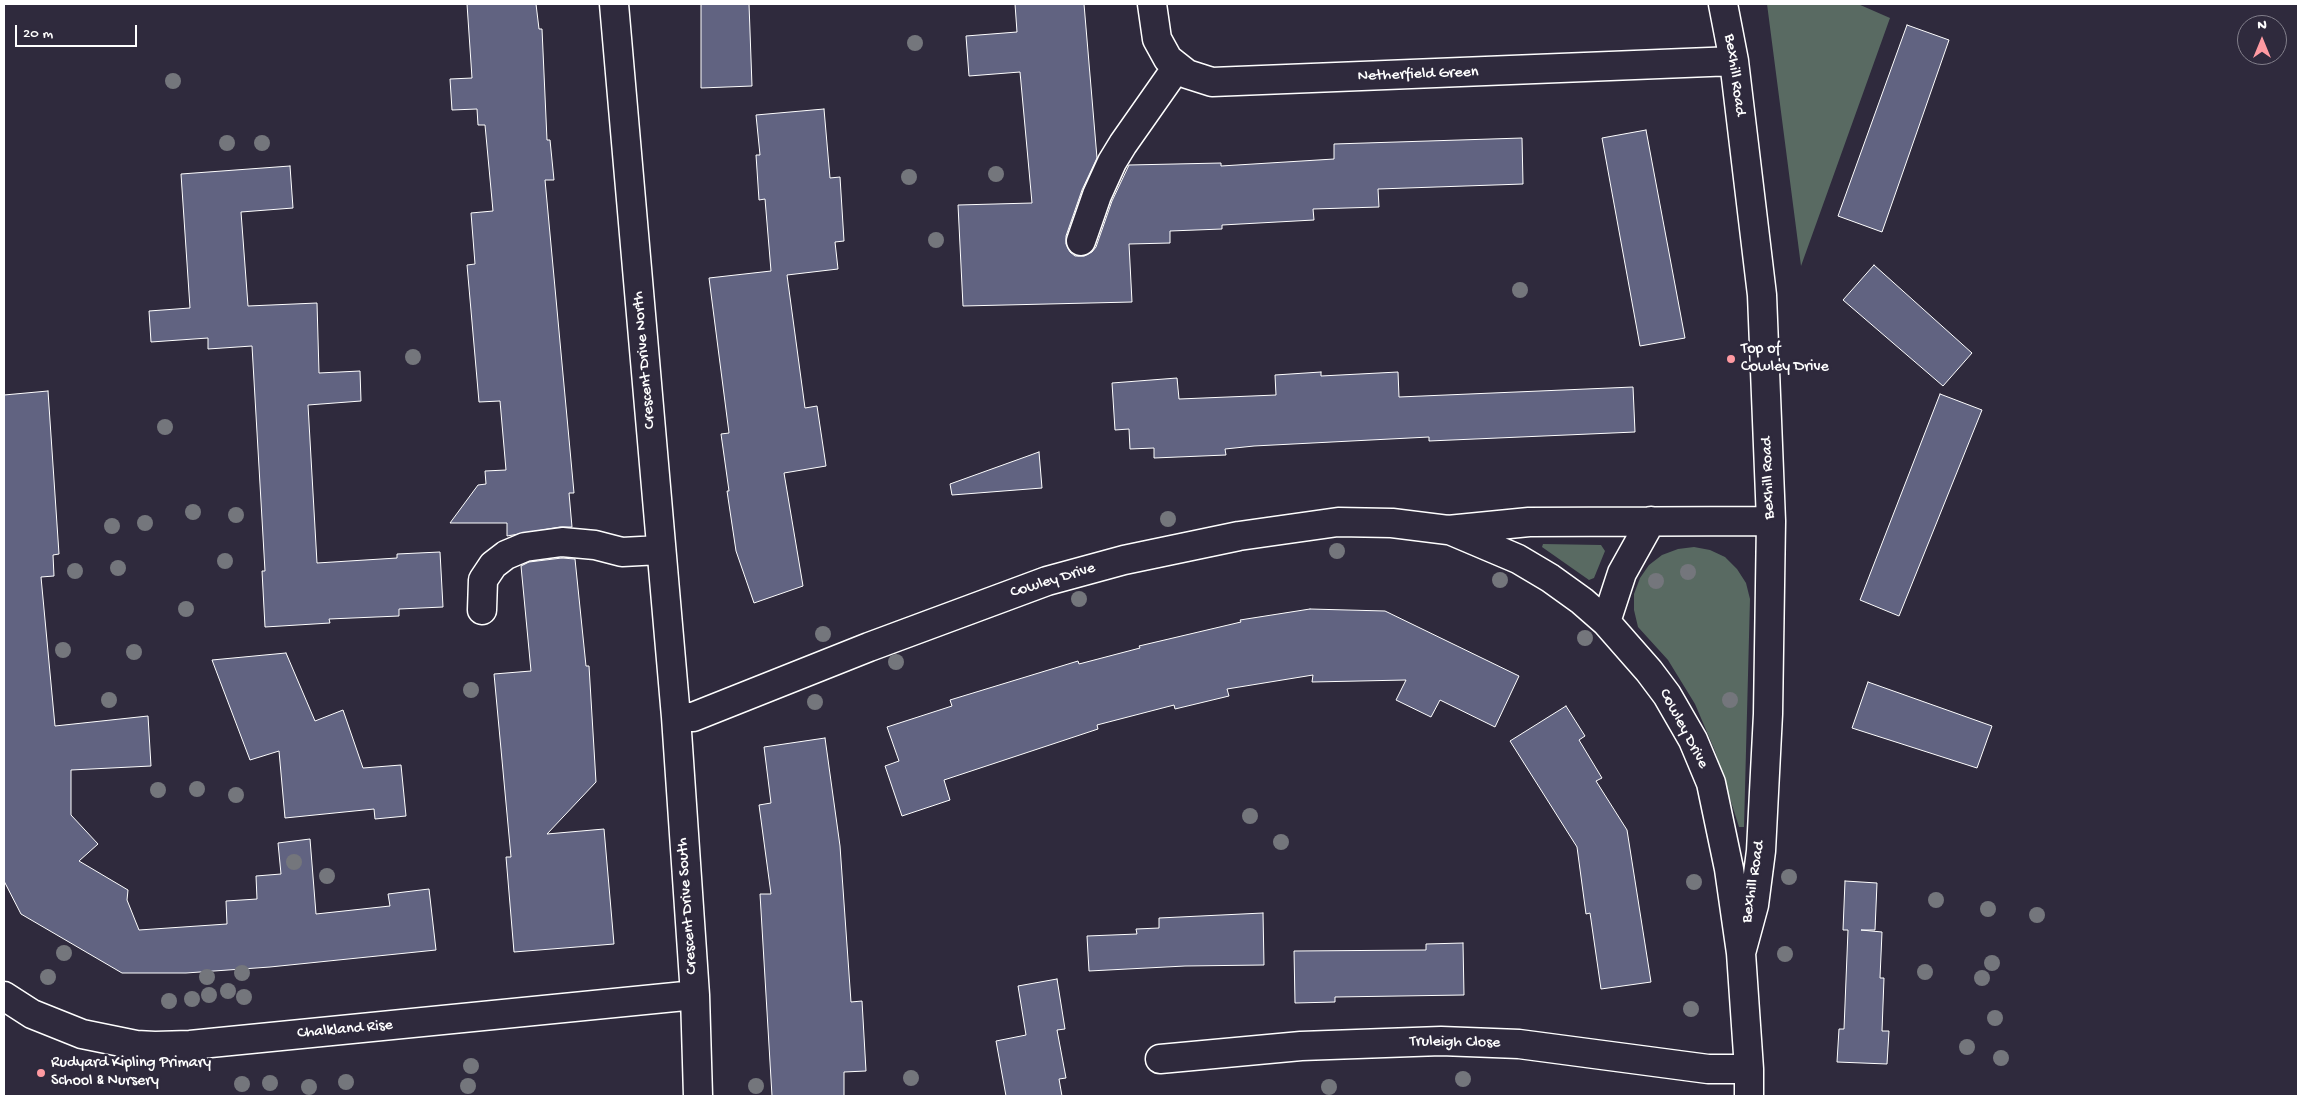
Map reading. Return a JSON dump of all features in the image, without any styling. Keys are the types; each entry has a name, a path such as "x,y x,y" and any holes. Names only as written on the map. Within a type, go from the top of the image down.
{"street":[{"name":"Crescent Drive North","path":"614,4 676,717"},
{"name":"Netherfield Green","path":"1152,4 1157,39 1168,59 1177,67 1199,79 1225,83 1734,61"},
{"name":"Bexhill Road","path":"1723,4 1734,61 1762,295 1771,521 1768,714 1761,851 1754,904 1740,953"},
{"path":"1081,241 1097,195 1112,162 1177,67"},
{"path":"1606,622 1622,573 1651,521"},
{"name":"Cowley Drive","path":"676,717 693,717 1047,581 1124,560 1239,536 1338,522 1387,523 1448,530 1529,522 1771,521"},
{"name":"Cowley Drive","path":"1448,530 1518,559 1561,585 1606,622 1667,695 1693,740 1711,783 1729,869 1740,953 1749,1069 1749,1096"},
{"path":"482,610 483,580 493,566 506,555 524,546 562,542 594,545 622,552 660,550"},
{"name":"Crescent Drive South","path":"676,717 695,995 698,1096"},
{"name":"Chalkland Rise","path":"4,996 32,1014 82,1034 136,1045 155,1046 190,1045 695,995"},
{"name":"Truleigh Close","path":"1160,1059 1301,1046 1441,1041 1518,1044 1708,1069 1749,1069"}],"green space":[{"path":"1767,4 1858,4 1890,18 1801,266"},
{"path":"1543,544 1601,545 1605,551 1594,578 1589,580 1542,547"},
{"path":"1694,547 1710,550 1725,557 1737,569 1746,583 1750,599 1744,827 1739,827 1715,751 1695,704 1668,660 1638,627 1634,610 1634,594 1640,578 1649,565 1662,555 1678,549"}],"building":[{"path":"467,4 536,4 539,29 542,29 547,140 550,140 554,180 545,180 574,493 569,493 572,527 560,527 507,536 507,523 450,523 478,485 486,484 485,471 506,470 500,401 479,402 467,265 475,264 471,213 493,211 485,125 478,125 477,109 452,110 450,79 472,78"},
{"path":"701,4 749,4 752,86 701,88"},
{"path":"1015,4 1084,4 1097,158 1082,190 1066,236 1066,244 1070,252 1075,256 1084,256 1092,252 1096,247 1112,201 1129,165 1221,163 1221,166 1334,159 1334,144 1522,138 1523,184 1378,189 1379,207 1313,209 1314,220 1222,225 1222,229 1170,231 1170,243 1129,244 1132,302 963,306 958,205 1032,203 1020,72 969,76 966,36 1017,32"},
{"path":"1907,25 1949,40 1882,232 1838,216"},
{"path":"824,109 830,178 840,177 844,241 835,242 838,269 787,275 805,408 817,406 826,466 784,473 803,586 754,603 736,551 727,491 729,491 721,434 729,433 709,278 771,271 765,199 759,200 756,155 760,155 756,115"},
{"path":"1646,130 1685,338 1640,346 1602,138"},
{"path":"290,166 293,208 241,212 248,306 317,303 319,373 360,371 361,401 308,405 317,563 397,558 397,554 440,552 443,607 399,609 399,616 329,619 330,623 265,627 262,571 265,571 252,346 208,349 208,338 151,342 149,311 190,308 181,174"},
{"path":"1874,265 1972,353 1943,386 1843,300"},
{"path":"1321,372 1321,376 1398,372 1399,397 1633,387 1635,432 1429,441 1429,437 1254,446 1225,449 1226,455 1154,458 1154,448 1130,449 1129,429 1115,430 1112,383 1177,378 1179,399 1276,395 1275,375"},
{"path":"48,391 59,554 53,555 54,576 41,577 55,726 148,716 151,766 71,770 71,815 98,844 79,861 128,890 127,900 139,930 227,924 226,901 257,899 256,876 281,874 278,843 310,839 316,914 390,906 388,894 429,889 436,950 270,967 186,973 122,973 21,914 4,881 4,395"},
{"path":"1940,394 1982,410 1899,616 1860,600"},
{"path":"1039,452 1042,488 952,495 950,484"},
{"path":"562,558 575,559 586,666 589,666 596,782 547,834 604,829 614,944 514,952 506,857 511,857 494,674 531,671 521,566 529,562"},
{"path":"1310,609 1385,611 1519,676 1495,727 1440,700 1431,717 1396,700 1406,680 1312,682 1313,675 1227,689 1229,696 1175,709 1174,705 1097,725 1098,729 944,780 950,800 902,816 885,766 899,761 887,727 952,706 950,700 1078,661 1079,664 1140,648 1139,646 1241,622 1240,620"},
{"path":"286,653 315,721 343,710 363,768 401,765 406,816 375,819 374,809 285,818 279,751 250,760 212,660"},
{"path":"1868,682 1992,726 1977,768 1852,728"},
{"path":"1566,706 1585,736 1579,740 1602,778 1596,781 1627,830 1651,982 1601,989 1590,913 1586,914 1577,847 1510,741"},
{"path":"825,738 840,846 851,1002 862,1001 866,1071 844,1072 844,1096 772,1096 760,894 771,894 759,805 771,803 764,747"},
{"path":"1845,881 1877,883 1875,930 1861,930 1882,932 1880,978 1884,978 1882,1031 1889,1031 1887,1064 1837,1062 1839,1029 1844,1029 1848,930 1843,930"},
{"path":"1263,913 1264,965 1185,966 1089,971 1087,936 1137,934 1136,929 1159,928 1159,918"},
{"path":"1463,943 1464,995 1335,997 1335,1002 1295,1003 1294,951 1426,950 1426,944"},
{"path":"1057,979 1065,1029 1057,1030 1066,1078 1059,1079 1062,1096 1006,1096 996,1041 1026,1035 1018,986"}],"place":[{"name":"Top of Cowley Drive","path":"1731,359"},
{"name":"Rudyard Kipling Primary School & Nursery","path":"41,1073"}]}
